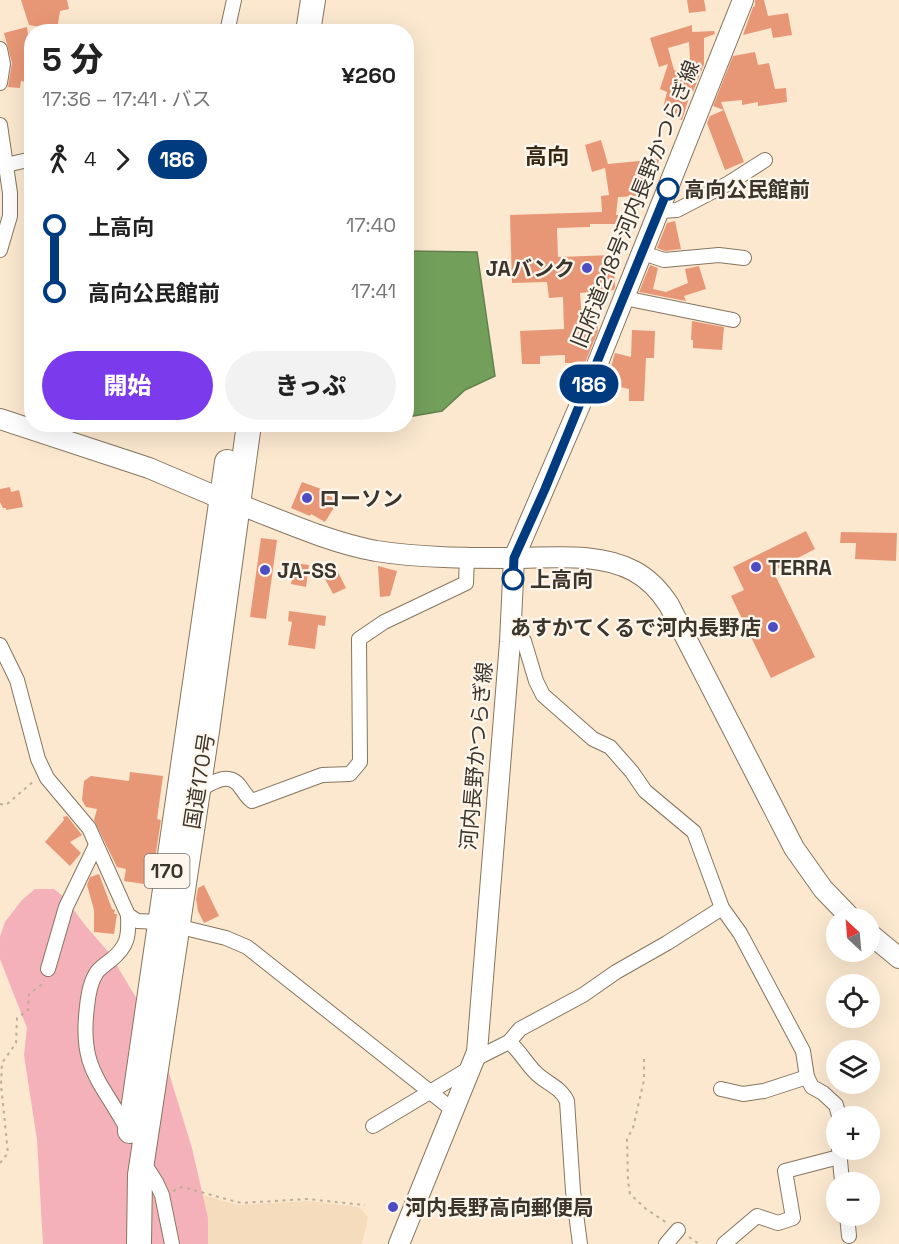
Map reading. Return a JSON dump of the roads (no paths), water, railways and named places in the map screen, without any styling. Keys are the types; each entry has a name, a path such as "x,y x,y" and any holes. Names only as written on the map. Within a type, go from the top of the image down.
{"highway":[{"path":"294,24 297,0"},
{"path":"309,24 313,0"},
{"name":"国道170号","path":"125,1244 126,1174 134,1100 168,925 198,791 230,501 233,432"},
{"name":"国道170号","path":"139,1244 140,1175 168,925 230,501 247,432"}],"street":[{"path":"229,24 234,0"},
{"name":"旧府道218号河内長野かつらぎ線","path":"514,558 537,509 643,253 743,0"},
{"path":"0,49 3,64 0,83"},
{"path":"0,125 10,193 10,216 0,250"},
{"path":"660,211 677,210 729,183 765,160"},
{"path":"6,165 24,161"},
{"path":"643,253 664,260 719,255 744,258"},
{"path":"624,298 733,320"},
{"path":"0,419 24,427"},
{"path":"40,432 149,468 336,542 376,551 418,556 573,557 619,565 634,571 658,589 678,622 794,848 822,889 841,908"},
{"path":"198,791 220,779 231,779 252,801 322,775 350,774 360,762 359,639 384,622 466,583 467,557"},
{"name":"河内長野かつらぎ線","path":"399,1244 477,1052 511,623 514,558"},
{"path":"511,623 524,641 536,681 543,695 593,739 610,747 645,791 694,832 722,908 740,933 803,1051 807,1077 812,1087 823,1093 836,1106"},
{"path":"0,645 17,680 38,759 47,778 89,828 128,915 127,941 121,952 98,971 93,980 88,998 84,1042 97,1081 116,1108 130,1136"},
{"path":"48,969 66,907 96,845"},
{"path":"373,1126 509,1042 519,1029 583,995 722,908"},
{"path":"128,915 137,921 168,925 226,938 247,947 453,1110"},
{"path":"880,942 899,958"},
{"path":"509,1042 518,1049 535,1073 562,1092 567,1101 573,1191 580,1244"},
{"path":"721,1089 743,1094 764,1091 807,1077"},
{"path":"724,1244 757,1216 778,1224 793,1218 785,1172 826,1158"},
{"path":"142,1160 162,1195 172,1244"},
{"path":"848,1226 849,1236"},
{"path":"666,1244 678,1230"}],"place":[{"name":"高向公民館前","path":"668,189"},
{"name":"JAバンク","path":"587,268"},
{"name":"ローソン","path":"307,498"},
{"name":"TERRA","path":"756,567"},
{"name":"JA-SS","path":"265,570"},
{"name":"上高向","path":"513,579"},
{"name":"あすかてくるで河内長野店","path":"773,627"},
{"name":"河内長野高向郵便局","path":"393,1207"}],"district":[{"name":"高向","path":"547,156"}]}
